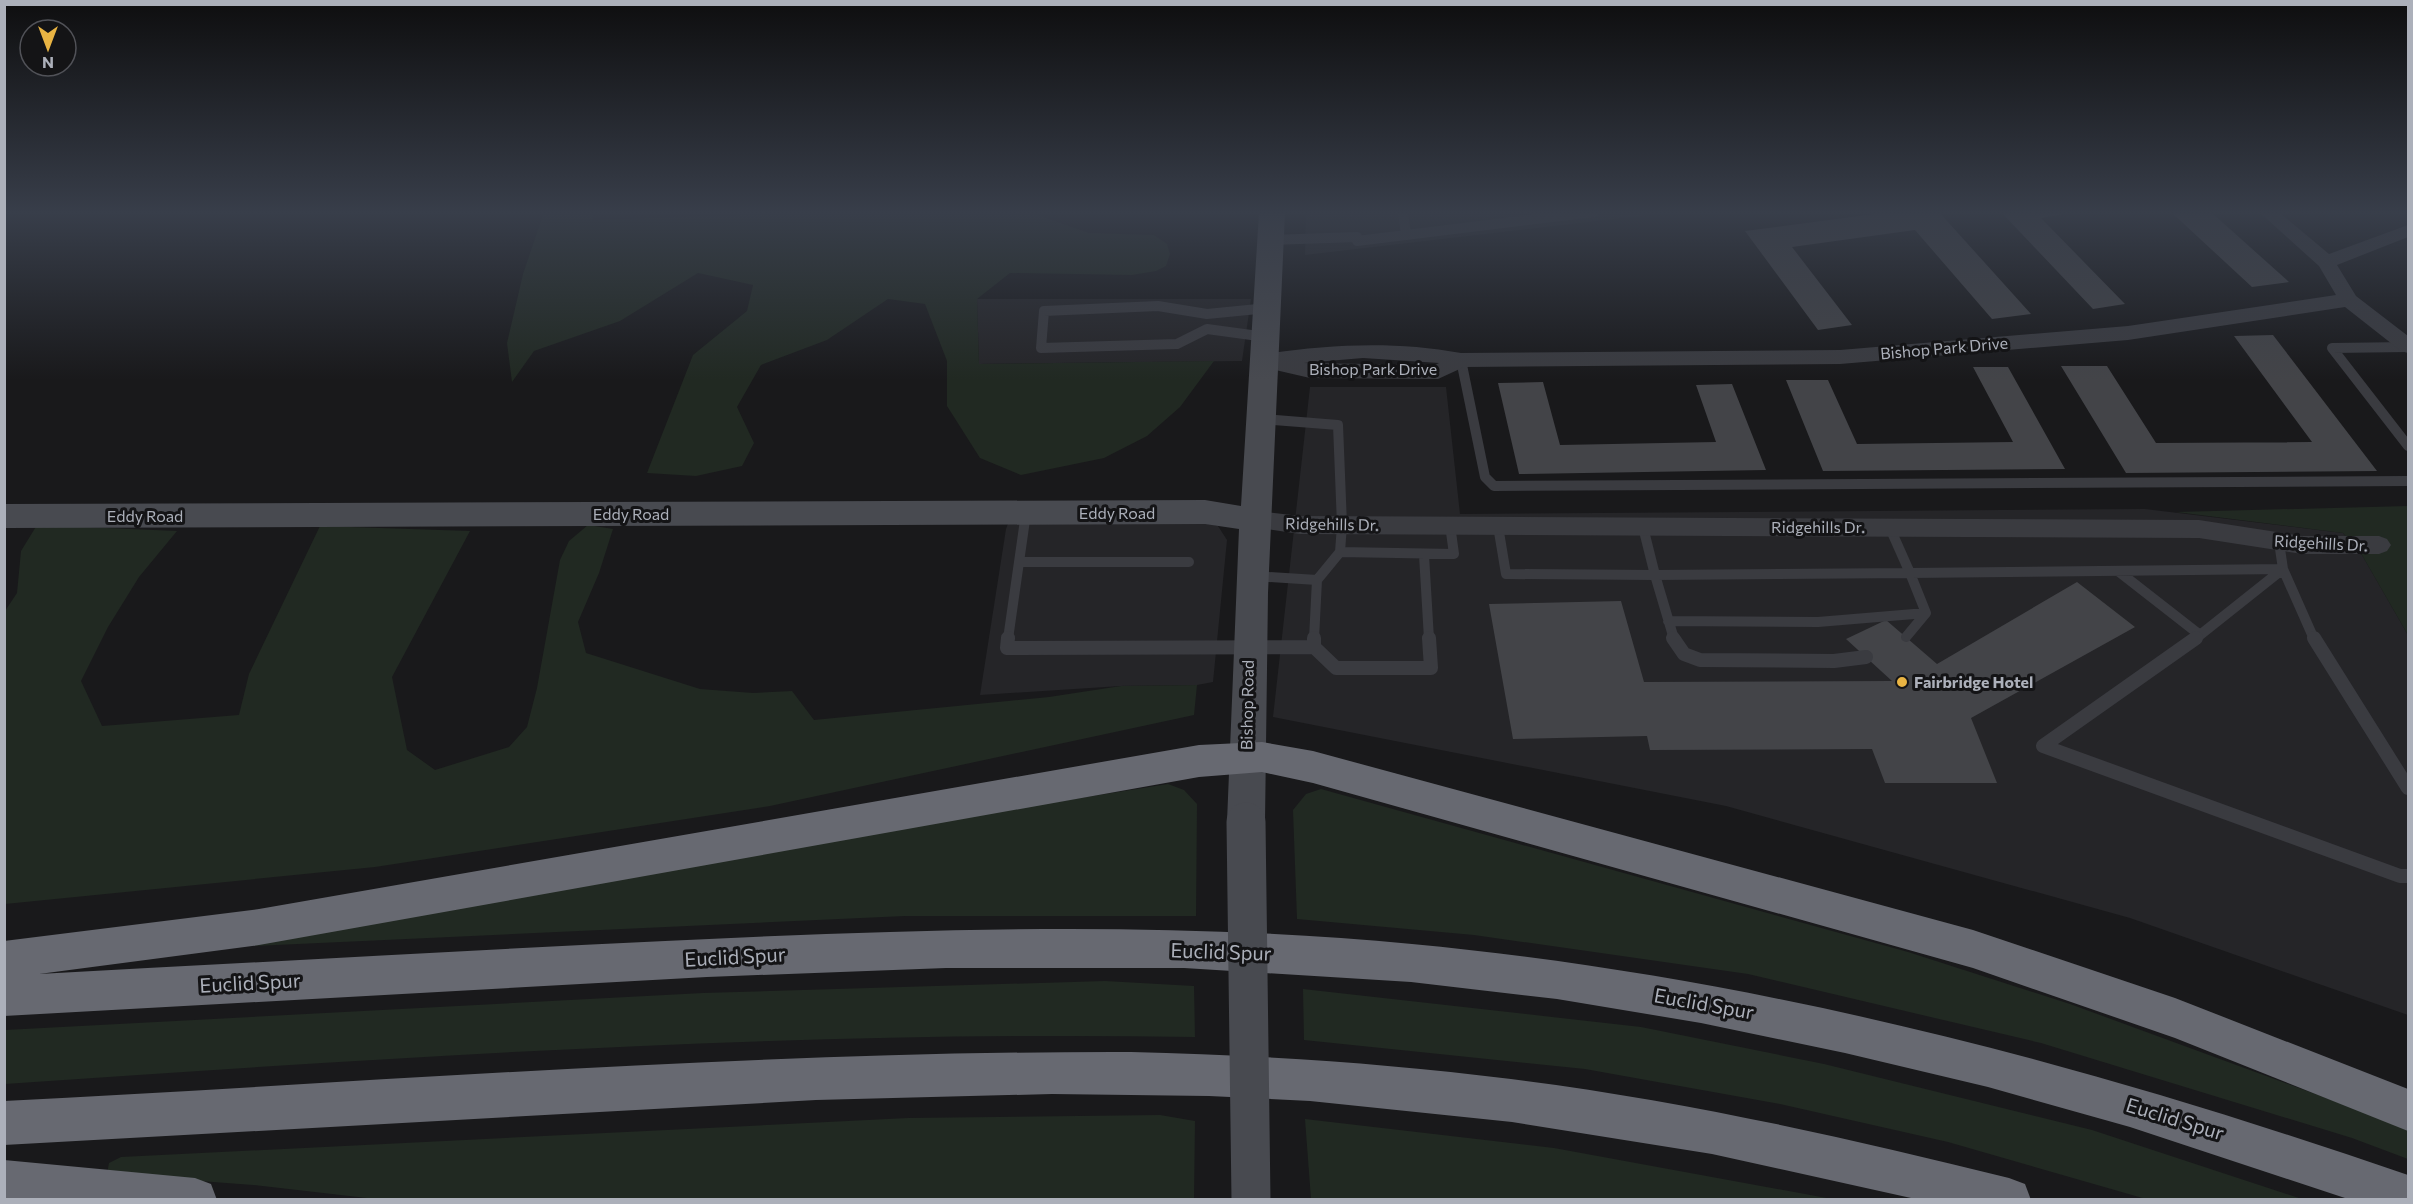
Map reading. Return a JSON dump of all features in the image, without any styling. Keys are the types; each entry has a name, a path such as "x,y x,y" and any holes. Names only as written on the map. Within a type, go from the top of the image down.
{"highway":[{"path":"4,960 259,927 1199,761 1246,756 1275,758 1312,767 1973,949 2175,1018 2409,1110"},
{"name":"Euclid Spur","path":"4,996 843,952 1169,950 1263,952 1365,960 1470,969 1610,988 1789,1019 1898,1043 2013,1071 2132,1106 2255,1144 2409,1197"},
{"path":"4,1123 760,1082 992,1075 1209,1075 1414,1090 1525,1101 1771,1143 2009,1200"},
{"path":"4,1182 195,1200"}],"street":[{"name":"Bishop Road","path":"1251,1200 1246,822 1248,648 1254,576 1270,268"},
{"path":"2330,268 2349,300 2409,347"},
{"name":"Bishop Park Drive","path":"1266,349 1310,371 1438,372 1461,360 1840,357 2128,333 2349,300"},
{"name":"Eddy Road","path":"4,516 1205,512 1256,520"},
{"name":"Ridgehills Dr.","path":"1256,520 1300,525 2199,529 2302,545 2379,545"}],"lane":[{"path":"1266,349 1207,330 1177,344 1041,348 1044,311 1158,306 1207,314 1268,308"},
{"path":"1207,314 1207,330"},
{"path":"2409,347 2332,348 2409,446"},
{"path":"1461,360 1485,477 1494,486 2391,483 2409,481"},
{"path":"1262,419 1338,425 1342,525 1340,552 1317,580 1314,647"},
{"path":"1026,513 1007,648 1314,647 1336,668 1431,668 1424,555"},
{"path":"1340,552 1454,554 1450,525"},
{"path":"1498,526 1506,574 1655,575 2283,569"},
{"path":"1643,527 1673,638 1684,654 1700,660 1834,661 1866,657"},
{"path":"1890,528 1926,613"},
{"path":"2279,542 2283,569 2310,632 2409,788"},
{"path":"1020,562 1189,562"},
{"path":"2283,569 2200,635 2043,746 2400,876 2409,876"},
{"path":"2118,571 2200,635"},
{"path":"1254,576 1317,580"},
{"path":"1668,621 1818,622 1926,613"},
{"path":"1906,637 1926,613"}],"shaded area":[{"path":"525,268 1162,268 1132,275 1010,273 977,299 979,364 1214,361 1180,407 1147,436 1104,458 1021,475 980,458 947,406 947,361 925,304 888,299 827,340 761,365 737,407 754,443 742,466 696,476 647,473 693,355 747,311 753,285 698,273 620,321 534,351 512,382 507,343"},
{"path":"977,299 1251,299 1242,361 979,364"},
{"path":"1310,387 1446,387 1460,514 2145,509 2343,533 2362,555 2408,635 2408,1015 2130,918 1726,806 1273,717"},
{"path":"2408,506 2408,635 2362,555 2343,533 2176,512"},
{"path":"1187,517 1218,526 1227,540 1213,682 1197,685 1121,686 980,695 1006,529 1010,518"},
{"path":"37,525 177,531 139,577 108,627 81,681 102,726 239,715 249,674 320,526 470,531 392,677 407,750 435,770 509,747 527,727 537,688 560,560 569,541 588,525 613,529 599,573 578,622 586,653 700,689 753,693 792,691 814,720 1049,697 1121,686 1197,685 1194,715 770,806 375,867 5,904 5,611 17,593 21,551"},
{"path":"1168,784 1184,790 1197,804 1196,916 905,916 254,946 259,940 924,823"},
{"path":"1321,789 1908,952 2070,1004 2408,1128 2408,1159 2352,1138 2041,1043 1748,974 1474,935 1297,919 1293,810 1306,794"},
{"path":"1105,981 1194,986 1195,1037 1046,1036 748,1042 451,1055 5,1084 5,1030 703,993"},
{"path":"1303,989 1641,1027 1824,1064 2092,1130 2302,1199 2146,1199 1948,1142 1780,1104 1585,1069 1304,1040"},
{"path":"1160,1115 1195,1121 1194,1199 384,1200 253,1185 107,1174 109,1163 121,1157 908,1118"},
{"path":"1305,1119 1554,1148 1832,1199 1311,1199"}],"building":[{"path":"1772,268 1808,268 1852,325 1818,330"},
{"path":"1948,268 1990,268 2031,314 1992,319"},
{"path":"2054,268 2090,268 2125,304 2093,309"},
{"path":"2232,268 2274,268 2289,282 2252,287"},
{"path":"2273,335 2377,471 2126,473 2061,366 2107,366 2156,443 2312,442 2234,336"},
{"path":"1973,367 2008,367 2065,469 1823,471 1786,380 1828,380 1857,444 2013,442"},
{"path":"1543,382 1560,445 1716,442 1696,385 1732,384 1766,470 1519,474 1498,383"},
{"name":"Fairbridge Hotel","path":"2077,582 2135,627 1971,718 1997,783 1885,783 1872,749 1650,750 1647,736 1513,739 1489,604 1621,601 1644,682 1892,681 1846,639 1886,620 1937,664"}],"place":[{"name":"Fairbridge Hotel","path":"1902,682"}]}
